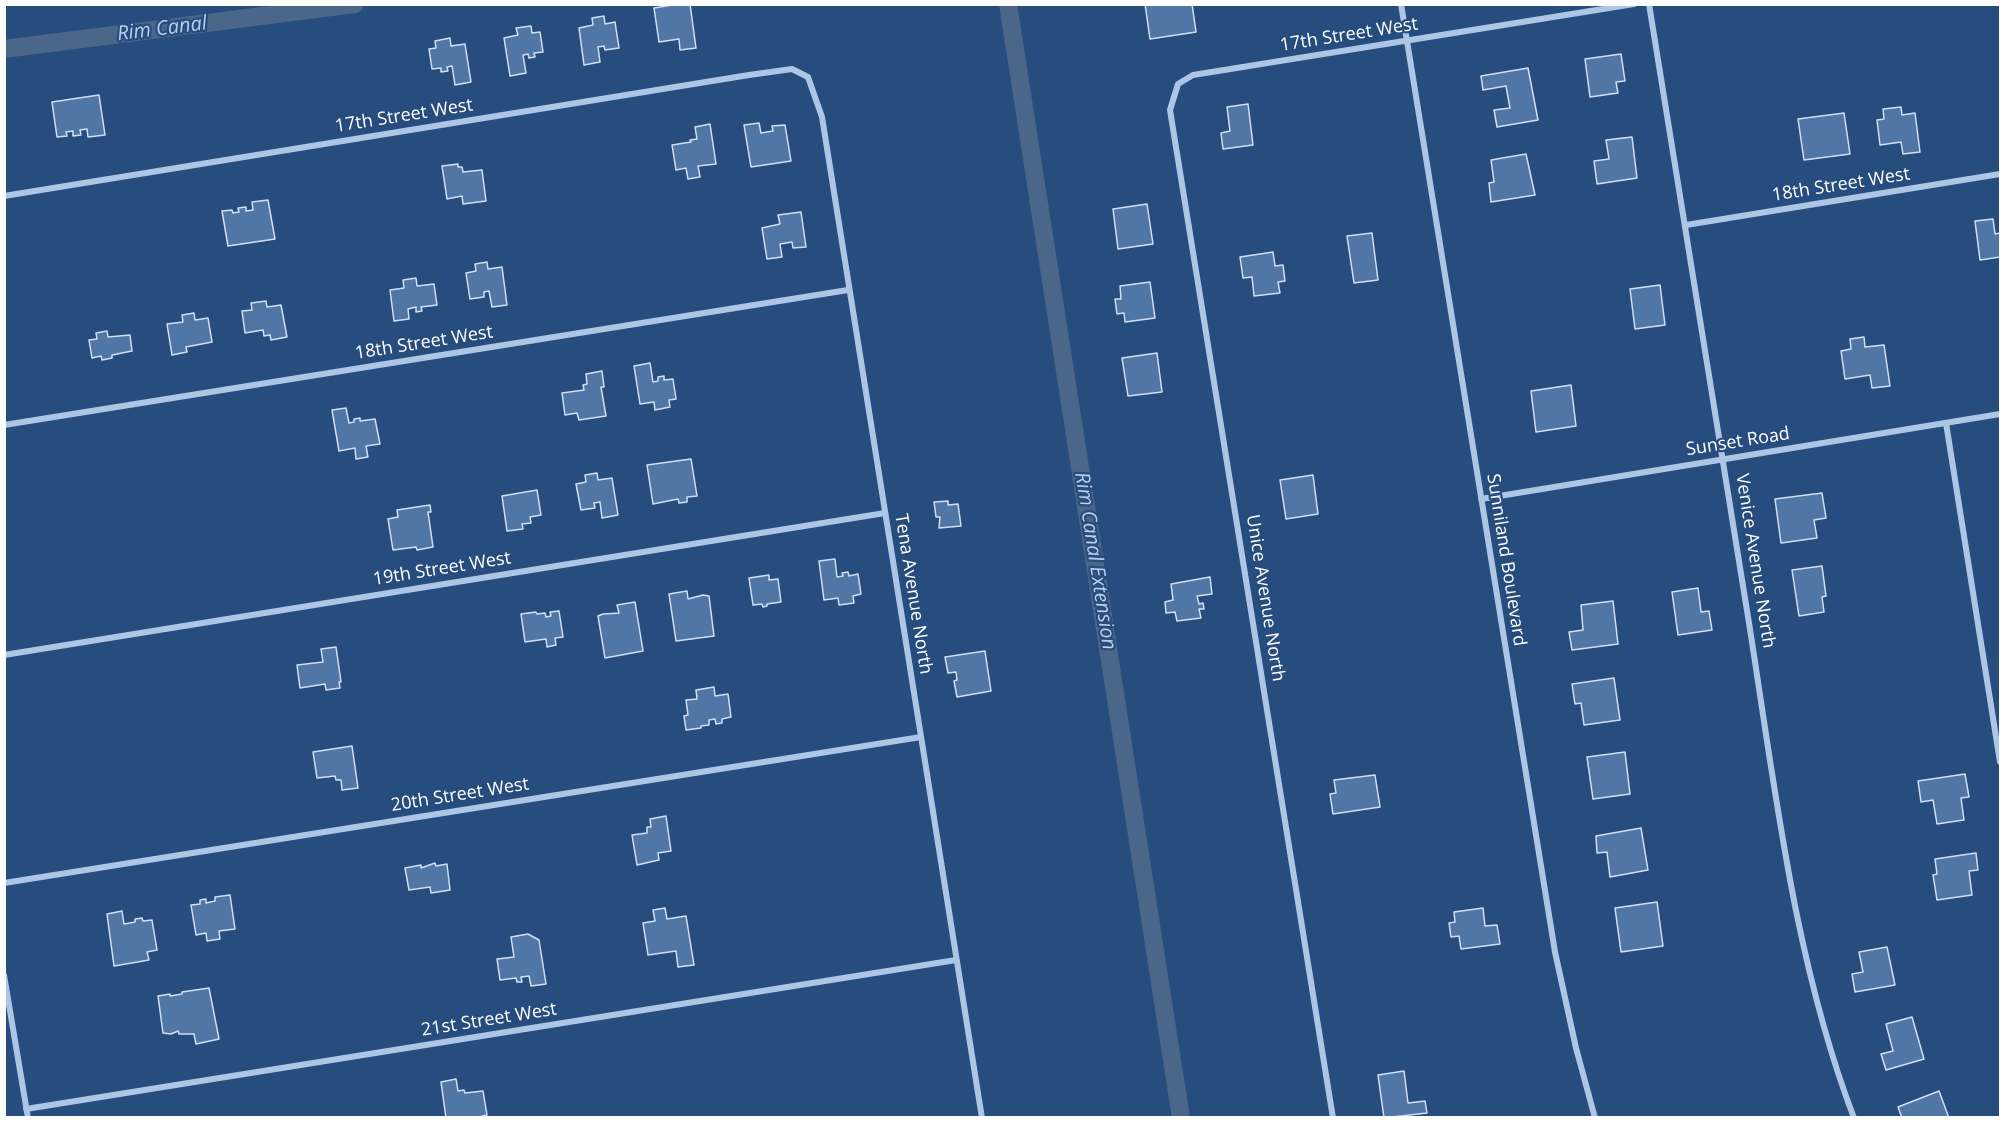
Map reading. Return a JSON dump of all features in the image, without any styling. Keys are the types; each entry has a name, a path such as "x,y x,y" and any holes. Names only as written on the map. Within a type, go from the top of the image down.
{"street":[{"name":"Sunniland Boulevard","path":"1401,4 1555,952 1576,1048 1595,1118"},
{"name":"17th Street West","path":"1178,84 1193,75 1634,4"},
{"name":"Venice Avenue North","path":"1649,4 1799,925 1828,1043 1854,1118"},
{"name":"17th Street West","path":"4,196 749,75 792,69 808,77"},
{"name":"Tena Avenue North","path":"808,77 822,117 982,1118"},
{"name":"Unice Avenue North","path":"1178,84 1170,110 1334,1118"},
{"name":"18th Street West","path":"1686,225 2001,174"},
{"name":"18th Street West","path":"4,425 848,290"},
{"name":"Sunset Road","path":"1481,499 2001,414"},
{"path":"1946,423 2001,762"},
{"name":"19th Street West","path":"4,655 885,513"},
{"name":"20th Street West","path":"4,883 921,736"},
{"name":"21st Street West","path":"26,1109 956,960"},
{"path":"4,975 28,1118"}],"building":[{"path":"690,4 696,48 680,50 679,39 659,42 654,8"},
{"path":"1145,4 1192,4 1196,32 1150,39"},
{"path":"604,16 605,24 615,22 619,48 605,50 604,46 598,47 600,62 584,65 579,28 593,25 592,18"},
{"path":"531,26 532,33 540,32 543,52 534,53 535,57 529,58 528,54 523,55 526,73 510,76 504,38 518,35 516,28"},
{"path":"450,38 451,46 465,44 471,82 455,85 452,66 447,67 448,71 441,72 441,68 432,69 429,49 436,48 435,41"},
{"path":"1621,54 1625,81 1616,82 1618,93 1590,97 1585,59"},
{"path":"1528,68 1538,120 1497,127 1494,110 1510,108 1506,86 1483,90 1481,76"},
{"path":"99,95 105,135 88,137 87,129 80,130 81,135 73,136 73,131 66,132 67,136 57,137 52,102"},
{"path":"1248,104 1253,145 1223,149 1221,133 1230,131 1227,107"},
{"path":"1901,107 1902,115 1915,113 1920,152 1903,154 1901,142 1880,145 1877,120 1884,119 1883,109"},
{"path":"1844,113 1850,154 1804,160 1798,119"},
{"path":"759,123 761,133 773,131 772,126 785,125 791,161 751,167 744,125"},
{"path":"710,124 716,164 698,166 700,177 688,179 686,168 676,170 672,145 697,139 695,127"},
{"path":"1632,137 1637,178 1597,184 1594,161 1609,159 1606,140"},
{"path":"1526,154 1535,195 1491,202 1489,183 1494,182 1491,160"},
{"path":"458,164 458,167 462,167 463,172 482,170 486,201 463,204 462,196 447,199 442,166"},
{"path":"268,200 275,239 228,246 222,211 239,212 238,208 246,207 246,211 253,210 252,202"},
{"path":"1147,204 1153,244 1118,249 1113,209"},
{"path":"801,212 806,247 793,248 792,242 780,244 782,257 767,259 762,228 780,224 778,215"},
{"path":"1993,219 1995,234 2000,233 2000,257 1980,260 1975,221"},
{"path":"1372,233 1378,280 1354,283 1347,236"},
{"path":"1273,252 1275,266 1283,265 1285,281 1278,282 1280,293 1254,296 1252,277 1243,278 1240,257"},
{"path":"487,262 488,269 502,267 507,305 492,307 489,291 484,292 484,297 470,299 466,273 476,271 475,264"},
{"path":"416,278 417,286 434,284 437,305 421,307 422,311 416,312 416,307 408,309 409,319 394,321 390,290 404,288 403,280"},
{"path":"1150,282 1155,318 1125,322 1124,313 1117,314 1115,299 1121,299 1120,286"},
{"path":"1660,285 1665,325 1635,329 1630,289"},
{"path":"266,301 267,307 281,305 287,337 271,340 270,335 264,336 263,330 245,333 242,311 252,310 251,303"},
{"path":"194,313 195,320 208,318 212,342 186,347 187,352 172,355 167,324 183,322 182,315"},
{"path":"107,331 108,337 130,335 132,351 112,355 112,358 102,360 101,356 92,358 89,340 97,339 96,333"},
{"path":"1864,337 1865,347 1884,345 1890,386 1872,388 1870,375 1845,379 1841,351 1851,349 1850,339"},
{"path":"1157,353 1162,392 1128,396 1122,358"},
{"path":"650,363 653,382 658,381 658,377 664,376 664,380 673,379 676,399 669,400 670,407 655,410 654,402 640,404 634,366"},
{"path":"602,371 604,387 601,387 606,416 579,420 577,413 565,415 562,393 584,390 583,385 587,384 586,374"},
{"path":"1571,385 1576,426 1536,432 1531,391"},
{"path":"346,408 349,423 360,418 360,421 375,419 380,444 366,446 368,457 356,459 355,448 339,451 332,410"},
{"path":"691,459 697,496 687,497 687,502 679,503 678,499 653,504 647,465"},
{"path":"597,473 598,480 612,478 618,515 602,518 600,502 594,503 595,508 581,510 576,484 586,482 585,475"},
{"path":"1313,475 1318,514 1286,519 1280,480"},
{"path":"537,490 541,515 530,517 531,523 522,524 523,529 507,531 502,496"},
{"path":"1822,493 1826,518 1814,520 1817,538 1781,543 1775,499"},
{"path":"948,501 948,505 958,504 961,526 939,528 940,517 936,517 934,502"},
{"path":"430,505 431,512 428,512 433,547 393,550 388,519 398,517 397,510"},
{"path":"835,559 837,577 848,572 849,576 858,574 861,594 853,596 854,603 839,605 838,598 824,600 819,561"},
{"path":"1822,566 1826,596 1822,597 1824,612 1799,616 1792,570"},
{"path":"769,575 769,580 778,579 781,602 767,604 763,607 762,604 753,605 749,578"},
{"path":"1210,577 1212,594 1197,596 1199,604 1203,603 1204,609 1199,609 1201,618 1177,621 1175,612 1166,613 1165,602 1173,600 1171,584"},
{"path":"1698,588 1701,612 1709,611 1712,630 1678,635 1672,592"},
{"path":"687,591 688,599 703,595 709,596 714,636 676,641 669,594"},
{"path":"1613,601 1618,644 1572,650 1569,632 1583,630 1581,605"},
{"path":"635,602 643,651 605,658 598,616 619,613 617,605"},
{"path":"559,611 563,637 555,638 556,645 547,647 546,639 525,642 521,614 545,613 546,617 551,616 550,612"},
{"path":"336,647 340,688 326,690 325,684 300,688 297,665 323,662 321,649"},
{"path":"985,651 991,691 957,697 954,681 957,680 956,672 948,673 945,657"},
{"path":"1614,678 1620,720 1584,725 1581,703 1575,704 1572,684"},
{"path":"714,687 715,696 728,694 731,717 722,719 722,723 716,724 715,719 709,720 709,725 686,730 684,716 688,715 686,700 697,699 696,690"},
{"path":"352,746 358,788 342,790 341,780 336,780 335,776 317,778 313,752"},
{"path":"1625,752 1630,794 1593,799 1587,757"},
{"path":"1965,774 1969,797 1961,798 1964,820 1937,824 1933,800 1921,802 1918,781"},
{"path":"1375,775 1380,807 1333,814 1330,794 1336,793 1334,780"},
{"path":"666,816 671,851 658,853 659,860 637,865 632,835 647,833 647,827 651,827 650,819"},
{"path":"1641,828 1648,870 1610,877 1607,852 1597,853 1596,836"},
{"path":"1976,853 1978,870 1969,871 1972,895 1937,900 1933,875 1937,874 1935,859"},
{"path":"435,863 436,866 447,864 450,890 431,893 430,887 409,890 405,868 421,865 421,868"},
{"path":"230,895 235,929 219,931 220,939 207,941 206,933 196,935 191,905 200,904 200,900 206,899 206,903 215,901 215,897"},
{"path":"1657,902 1663,946 1621,952 1615,908"},
{"path":"665,908 667,919 686,916 694,965 678,967 676,951 648,955 643,923 655,921 653,910"},
{"path":"1483,908 1485,926 1497,925 1500,944 1461,949 1459,936 1451,937 1449,923 1455,922 1454,912"},
{"path":"122,911 124,924 142,918 143,921 152,920 157,950 147,952 149,960 114,966 107,914"},
{"path":"528,934 539,940 546,984 531,986 529,976 521,977 522,982 517,982 516,978 500,980 497,959 514,957 511,937"},
{"path":"1887,947 1895,985 1855,992 1852,974 1863,972 1859,952"},
{"path":"209,988 219,1039 196,1044 194,1034 179,1034 178,1031 171,1034 163,1033 158,996 170,994 170,996"},
{"path":"1912,1017 1924,1059 1886,1070 1881,1054 1893,1051 1886,1024"},
{"path":"1404,1071 1408,1103 1425,1101 1427,1113 1384,1118 1378,1075"},
{"path":"456,1079 458,1091 464,1090 465,1093 483,1091 487,1115 475,1118 446,1118 441,1082"},
{"path":"1939,1091 1949,1118 1902,1118 1898,1107"}],"waterway":[{"name":"Rim Canal","path":"4,49 355,4"},
{"name":"Rim Canal Extension","path":"1008,4 1181,1118"}]}
